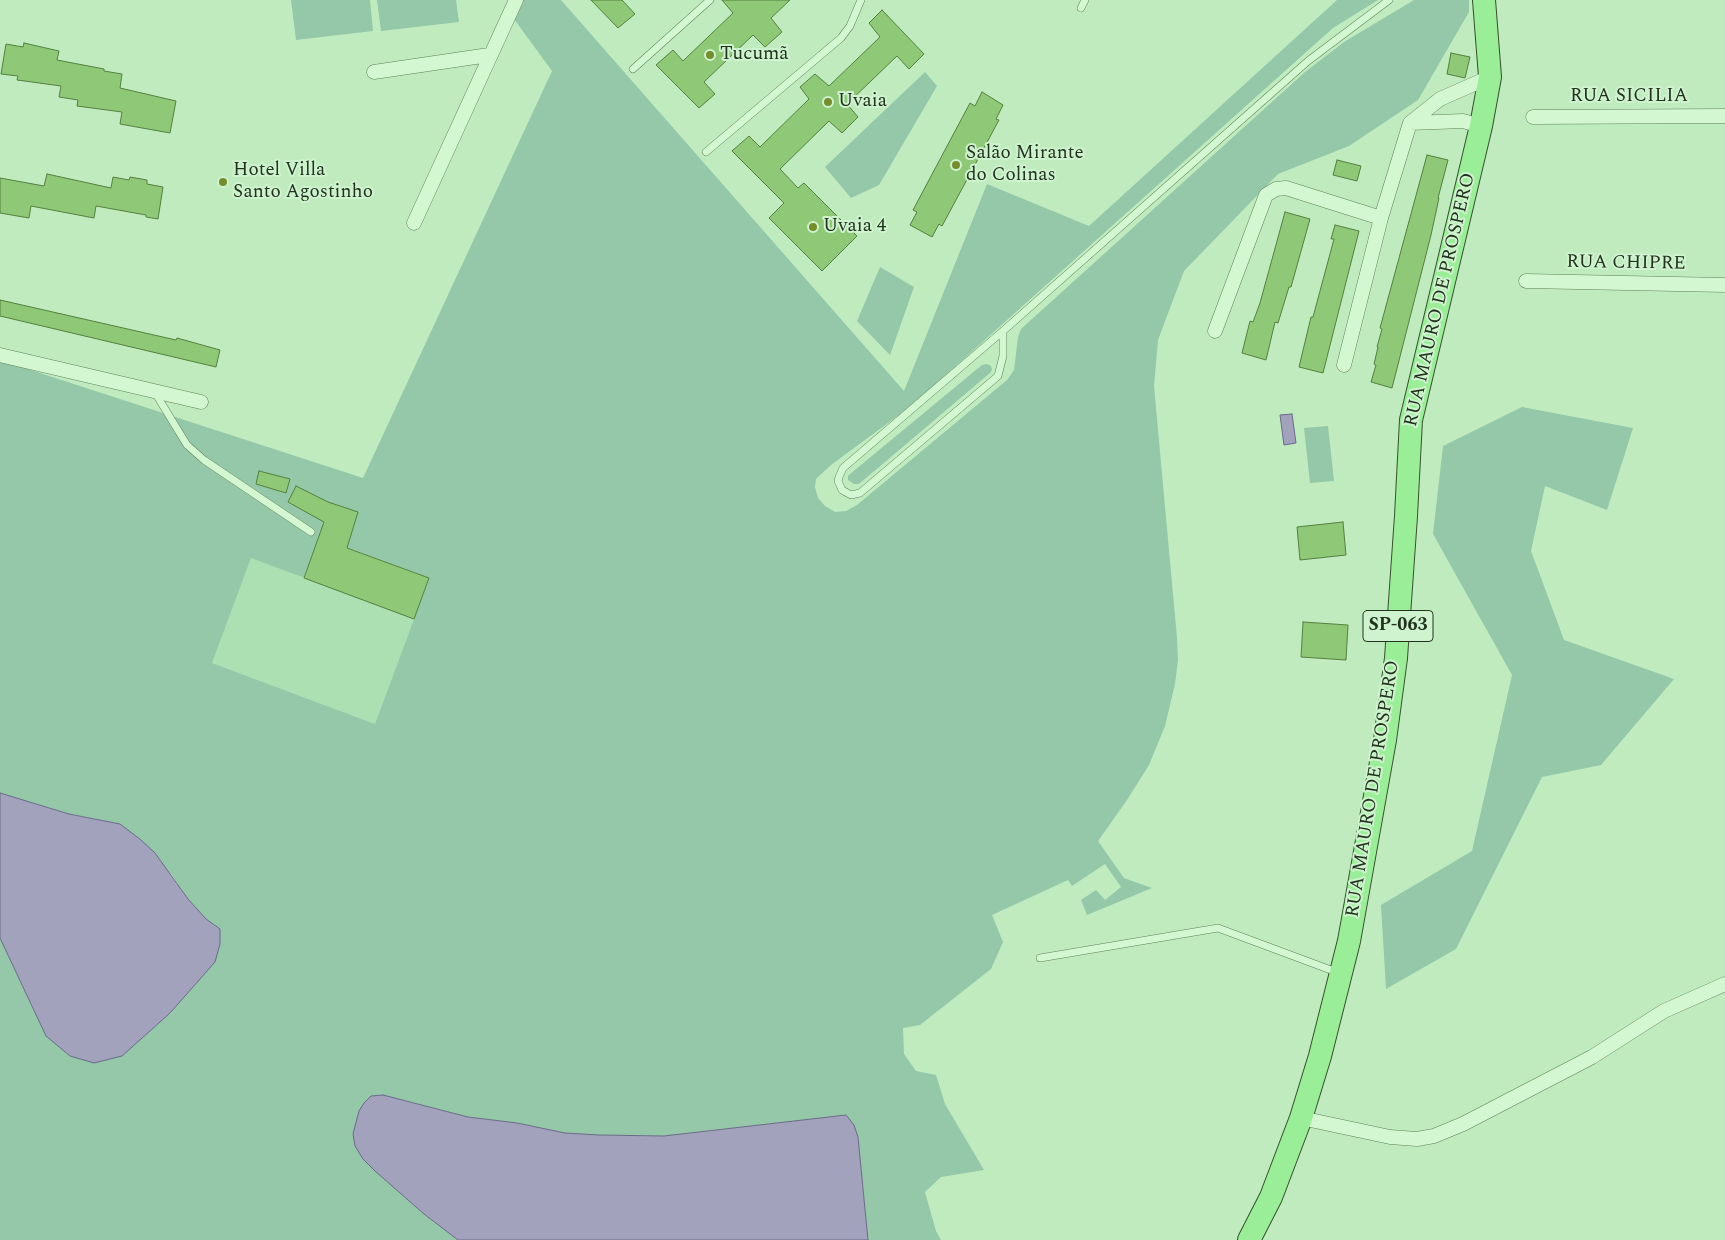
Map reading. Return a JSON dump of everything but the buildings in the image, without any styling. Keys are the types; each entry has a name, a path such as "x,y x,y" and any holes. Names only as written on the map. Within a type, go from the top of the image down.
{"main road":[{"name":"RUA MAURO DE PROSPERO","path":"1249,1240 1271,1196 1301,1118 1320,1056 1350,941 1383,750 1394,667 1406,516 1411,420 1481,126 1490,76 1484,0"}],"street":[{"path":"414,224 516,0"},
{"path":"374,72 490,55"},
{"path":"1344,365 1381,218 1410,123 1440,99 1490,76"},
{"name":"RUA SICILIA","path":"1533,117 1725,116"},
{"path":"1410,123 1463,121 1481,126"},
{"path":"1214,331 1266,195 1276,189 1286,188 1381,218"},
{"name":"RUA CHIPRE","path":"1526,281 1725,285"},
{"path":"0,354 201,402"},
{"path":"1301,1118 1390,1137 1417,1139 1434,1136 1463,1124 1592,1056 1664,1010 1725,984"}],"lane":[{"path":"633,69 710,0"},
{"path":"706,152 841,38 850,26 861,0"},
{"path":"1081,8 1085,0"},
{"path":"1003,331 1003,356 998,376 860,493 851,495 842,490 838,481 843,468 1003,331 1308,60 1389,0"},
{"path":"154,391 187,445 204,460 311,532"},
{"path":"1040,958 1218,928 1341,974"}],"green space":[{"path":"291,0 370,0 373,31 296,40"},
{"path":"377,0 456,0 459,22 381,31"},
{"path":"523,0 561,0 904,391 987,184 1089,226 1337,0 1378,0 1333,28 911,406 831,465 816,479 815,487 818,498 825,506 835,512 846,511 857,505 1007,380 1014,370 1018,337 1021,329 1305,72 1344,42 1414,0 1469,0 1469,12 1418,100 1349,146 1278,174 1184,271 1158,340 1154,386 1177,638 1178,660 1175,684 1165,726 1149,765 1098,841 1124,878 1152,888 1087,915 1081,900 1096,890 1105,900 1121,887 1105,864 1072,886 1068,880 992,915 1003,942 991,969 920,1025 903,1028 904,1054 916,1071 936,1075 945,1104 984,1170 941,1177 925,1192 936,1231 941,1240 868,1240 858,1137 846,1115 664,1136 599,1135 565,1133 517,1123 468,1117 404,1100 363,1159 424,1214 458,1240 0,1240 0,938 46,1036 220,929 206,919 188,899 171,874 97,819 69,814 0,793 0,360 363,478 552,71 514,19","holes":["319,537 429,578 414,619 304,577","251,558 414,619 375,724 212,663"]},
{"path":"925,72 937,86 879,185 851,198 825,167"},
{"path":"880,267 914,287 890,355 857,321"},
{"path":"987,364 991,366 992,370 990,373 859,484 854,484 848,480 850,474 982,365"},
{"path":"1522,407 1633,428 1607,510 1545,486 1531,551 1564,640 1674,679 1601,765 1542,777 1456,949 1386,989 1381,905 1472,851 1512,675 1433,534 1443,446"},
{"path":"1328,426 1334,481 1310,483 1304,428"},
{"path":"251,558 414,619 375,724 212,663"}],"water":[{"path":"1292,414 1296,443 1284,445 1280,415"},
{"path":"0,793 69,814 120,824 155,853 188,899 206,919 220,929 220,944 215,962 170,1013 122,1056 94,1063 70,1056 46,1036 0,938"},
{"path":"383,1095 468,1117 517,1123 565,1133 599,1135 664,1136 846,1115 854,1125 858,1137 868,1240 458,1240 424,1214 375,1171 363,1159 355,1146 353,1134 359,1111 371,1096"}],"place":[{"name":"Tucumã","path":"710,55"},
{"name":"Uvaia","path":"828,102"},
{"name":"Salão Mirante do Colinas","path":"956,165"},
{"name":"Hotel Villa Santo Agostinho","path":"223,182"},
{"name":"Uvaia 4","path":"813,227"}]}
